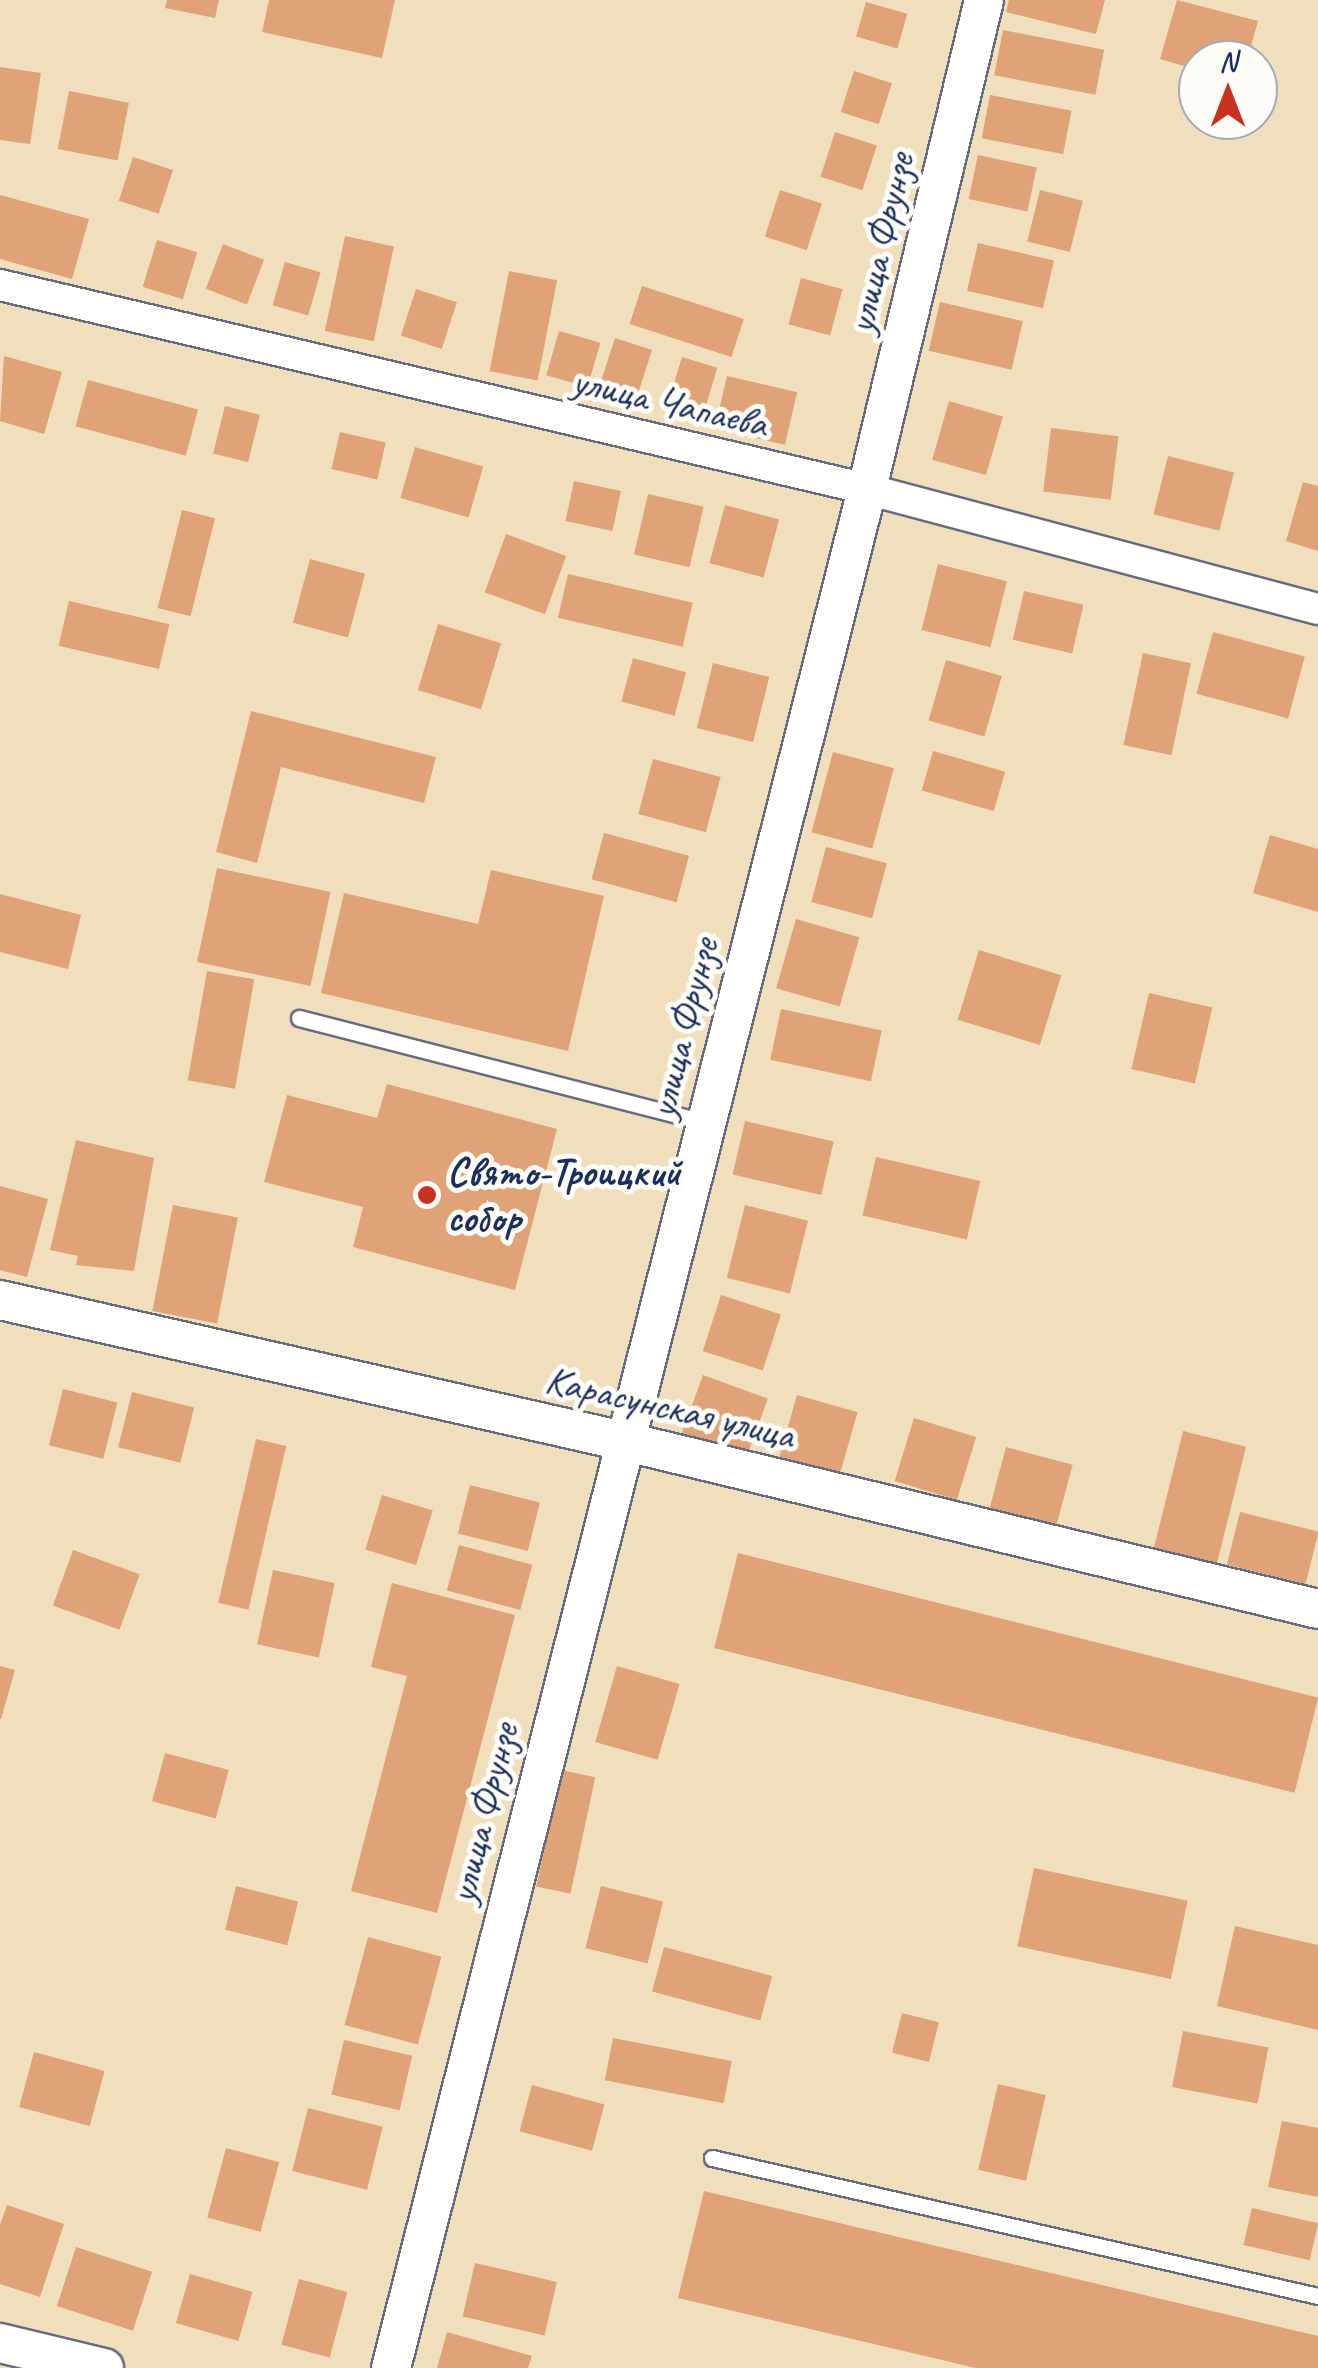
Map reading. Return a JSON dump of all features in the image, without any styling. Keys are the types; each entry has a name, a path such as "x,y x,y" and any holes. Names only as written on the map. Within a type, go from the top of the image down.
{"street":[{"name":"улица Фрунзе","path":"391,2368 867,489 984,0"},
{"name":"улица Чапаева","path":"0,286 867,489 1318,609"},
{"name":"Карасунская улица","path":"0,1300 623,1441 1318,1609"},
{"path":"0,2342 104,2368"}],"lane":[{"path":"299,1018 705,1122"},
{"path":"712,2158 1318,2296"}],"building":[{"path":"167,0 219,0 215,18 165,8"},
{"path":"269,0 395,0 382,58 262,32"},
{"path":"1009,0 1105,0 1096,34 1006,12"},
{"path":"1177,0 1258,21 1253,40 1178,40 1178,64 1160,59"},
{"path":"866,2 907,14 897,48 856,37"},
{"path":"1003,30 1104,50 1095,95 994,75"},
{"path":"0,67 41,73 30,144 0,140"},
{"path":"854,71 892,83 879,124 841,112"},
{"path":"69,91 129,103 118,161 58,149"},
{"path":"990,95 1071,111 1063,154 982,138"},
{"path":"835,132 877,146 862,190 820,177"},
{"path":"978,155 1037,167 1027,211 969,199"},
{"path":"133,157 173,170 159,214 119,201"},
{"path":"780,190 822,204 807,250 765,237"},
{"path":"1040,190 1083,201 1070,252 1027,241"},
{"path":"0,195 89,219 72,279 0,259"},
{"path":"345,236 394,246 374,341 325,331"},
{"path":"157,240 197,252 183,299 143,287"},
{"path":"978,243 1054,261 1043,308 967,291"},
{"path":"223,244 264,260 247,305 206,289"},
{"path":"285,262 321,272 308,315 273,305"},
{"path":"509,271 557,280 538,380 490,371"},
{"path":"801,278 843,289 830,335 789,324"},
{"path":"642,286 744,319 731,357 630,324"},
{"path":"416,289 457,302 442,349 401,336"},
{"path":"940,302 1023,321 1012,370 929,351"},
{"path":"559,331 600,343 588,387 546,375"},
{"path":"615,338 652,350 636,400 599,387"},
{"path":"4,356 62,372 44,434 0,421"},
{"path":"682,357 717,368 703,414 668,403"},
{"path":"727,376 797,392 785,445 715,429"},
{"path":"88,380 198,410 186,456 76,426"},
{"path":"949,401 1003,416 986,475 932,460"},
{"path":"225,406 260,415 248,462 213,454"},
{"path":"1051,428 1118,436 1111,500 1043,492"},
{"path":"340,432 386,443 377,480 331,469"},
{"path":"415,447 483,467 469,518 400,498"},
{"path":"1168,456 1234,472 1219,531 1153,514"},
{"path":"574,481 621,491 612,531 565,521"},
{"path":"1303,482 1318,486 1318,551 1286,541"},
{"path":"648,494 704,507 690,567 634,554"},
{"path":"725,505 779,519 764,577 709,563"},
{"path":"182,510 215,518 191,616 158,608"},
{"path":"506,534 566,556 545,614 485,592"},
{"path":"310,559 365,574 348,638 293,623"},
{"path":"938,564 1007,581 990,647 922,630"},
{"path":"568,574 693,603 683,647 558,618"},
{"path":"1024,591 1083,605 1072,653 1013,640"},
{"path":"69,601 169,624 159,669 59,646"},
{"path":"438,624 501,643 481,709 418,690"},
{"path":"1213,632 1305,657 1288,718 1196,694"},
{"path":"1143,653 1191,663 1171,755 1123,745"},
{"path":"633,658 686,672 674,716 621,701"},
{"path":"946,660 1002,676 984,737 929,721"},
{"path":"713,663 769,677 753,742 697,728"},
{"path":"251,711 436,757 424,803 281,767 257,863 216,852"},
{"path":"933,751 1005,772 994,811 922,790"},
{"path":"833,752 894,768 872,848 812,832"},
{"path":"653,759 721,777 706,832 638,814"},
{"path":"604,833 689,856 677,902 592,879"},
{"path":"1270,835 1318,849 1318,912 1253,893"},
{"path":"826,847 887,863 872,918 811,902"},
{"path":"217,868 330,892 311,986 197,962"},
{"path":"491,870 604,896 568,1051 321,993 344,893 478,924"},
{"path":"0,894 81,915 68,969 0,952"},
{"path":"796,919 859,937 840,1006 776,988"},
{"path":"979,950 1061,975 1040,1045 958,1020"},
{"path":"207,971 254,979 235,1089 188,1080"},
{"path":"1149,993 1212,1008 1195,1084 1131,1069"},
{"path":"781,1009 882,1030 871,1081 770,1060"},
{"name":"Свято-Троицкий собор","path":"387,1084 557,1129 515,1290 353,1247 363,1207 264,1182 287,1095 377,1118"},
{"path":"745,1121 834,1141 821,1195 733,1175"},
{"path":"76,1140 154,1158 134,1271 76,1265 78,1256 50,1250"},
{"path":"876,1157 980,1181 967,1240 863,1215"},
{"path":"0,1186 48,1199 27,1277 0,1270"},
{"path":"173,1205 238,1218 217,1324 152,1311"},
{"path":"745,1205 808,1221 790,1293 727,1278"},
{"path":"721,1295 781,1314 763,1371 703,1351"},
{"path":"703,1375 768,1399 745,1462 680,1439"},
{"path":"63,1389 117,1403 103,1459 49,1445"},
{"path":"132,1392 194,1407 180,1463 118,1447"},
{"path":"797,1395 858,1412 838,1482 777,1464"},
{"path":"914,1418 976,1437 957,1500 895,1481"},
{"path":"1183,1431 1246,1447 1216,1569 1153,1553"},
{"path":"256,1439 286,1446 248,1610 218,1603"},
{"path":"1006,1447 1073,1465 1054,1535 987,1518"},
{"path":"470,1485 540,1502 528,1551 458,1534"},
{"path":"382,1495 433,1510 416,1565 365,1550"},
{"path":"1240,1512 1318,1531 1306,1584 1227,1564"},
{"path":"459,1545 532,1565 520,1610 447,1590"},
{"path":"73,1550 140,1574 120,1630 53,1605"},
{"path":"738,1553 1318,1698 1295,1793 714,1648"},
{"path":"273,1570 335,1583 319,1657 257,1644"},
{"path":"392,1583 515,1615 437,1913 351,1891 407,1676 371,1667"},
{"path":"0,1666 15,1670 1,1719 0,1719"},
{"path":"617,1666 679,1684 658,1760 595,1742"},
{"path":"165,1753 229,1770 216,1818 152,1801"},
{"path":"561,1770 595,1777 570,1894 536,1886"},
{"path":"1034,1868 1188,1901 1171,1979 1017,1946"},
{"path":"236,1886 298,1901 287,1945 225,1930"},
{"path":"601,1886 663,1901 648,1964 586,1948"},
{"path":"1235,1926 1318,1945 1318,2030 1217,2006"},
{"path":"368,1937 441,1957 418,2045 344,2025"},
{"path":"664,1947 772,1976 760,2020 652,1991"},
{"path":"902,2013 939,2022 929,2062 892,2053"},
{"path":"1183,2031 1268,2048 1258,2104 1172,2087"},
{"path":"613,2038 732,2061 724,2103 605,2080"},
{"path":"344,2040 412,2056 400,2110 331,2095"},
{"path":"34,2052 105,2071 90,2126 19,2107"},
{"path":"998,2084 1046,2095 1026,2181 978,2170"},
{"path":"532,2085 604,2104 592,2151 520,2131"},
{"path":"308,2108 383,2127 367,2190 292,2171"},
{"path":"1282,2121 1318,2128 1318,2197 1268,2187"},
{"path":"226,2148 279,2162 260,2232 207,2218"},
{"path":"704,2191 1318,2336 1318,2368 976,2368 678,2298"},
{"path":"7,2205 64,2224 40,2297 0,2284 0,2225"},
{"path":"1252,2208 1318,2223 1310,2260 1243,2245"},
{"path":"76,2247 152,2272 133,2331 57,2306"},
{"path":"475,2263 557,2282 544,2335 463,2317"},
{"path":"190,2274 252,2292 238,2341 176,2323"},
{"path":"299,2279 347,2292 330,2358 281,2345"},
{"path":"447,2332 532,2356 528,2368 437,2368"}],"place":[{"name":"Свято-Троицкий собор","path":"427,1195"}]}
